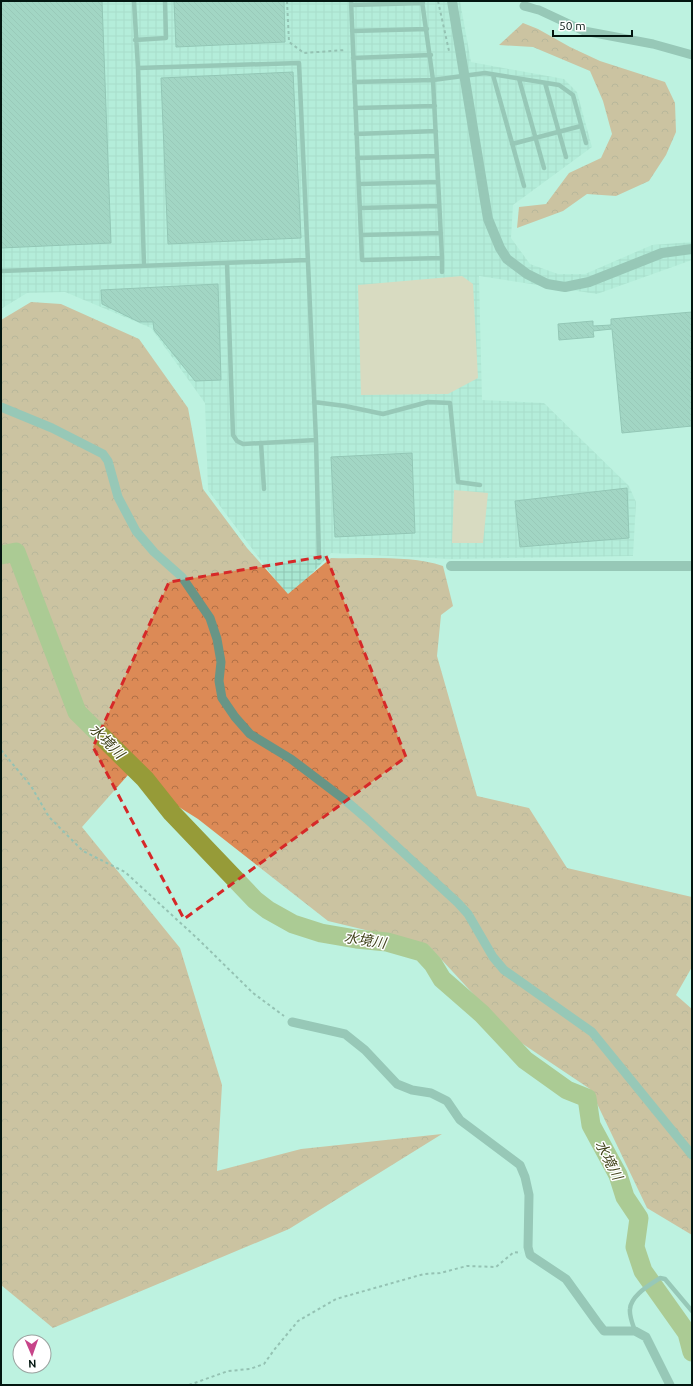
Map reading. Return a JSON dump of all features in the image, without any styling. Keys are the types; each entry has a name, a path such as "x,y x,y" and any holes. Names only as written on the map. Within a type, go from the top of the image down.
{"street":[{"path":"452,1 488,219 500,248 508,259 526,274 547,284 565,287 602,278 662,253 692,249"},
{"path":"524,6 539,10 584,31 653,44 692,55"},
{"path":"1,407 52,428 103,454 108,462 118,497 136,531 154,552 182,576 210,618 217,639 221,662 219,681 222,698 235,717 250,734 292,759 345,800 452,898 468,914 493,957 504,970 592,1032 692,1154"},
{"path":"451,566 692,566"},
{"path":"292,1022 345,1034 365,1050 397,1084 412,1090 431,1094 447,1101 460,1120 520,1165 526,1177 529,1195 528,1247 530,1254 566,1279 604,1331 635,1332 646,1337 670,1385"}],"lane":[{"path":"134,1 135,40 138,68 144,266"},
{"path":"135,40 166,38 165,1"},
{"path":"442,258 362,260 351,3 422,2 434,80 441,233 442,258 442,272"},
{"path":"352,31 427,29"},
{"path":"353,58 431,55"},
{"path":"138,68 299,63 316,440 319,558"},
{"path":"354,82 434,80 485,73 559,85 572,95 586,143"},
{"path":"493,75 524,186"},
{"path":"519,79 544,168"},
{"path":"544,83 566,157"},
{"path":"355,108 435,106"},
{"path":"512,144 581,126"},
{"path":"356,134 436,131"},
{"path":"358,158 437,156"},
{"path":"359,184 438,182"},
{"path":"360,208 439,206"},
{"path":"361,236 441,233"},
{"path":"1,271 307,260"},
{"path":"227,263 233,435 243,444 316,440"},
{"path":"314,402 345,406 383,414 428,402 450,403 458,482 480,485"},
{"path":"261,443 264,489"},
{"path":"635,1332 629,1310 633,1300 637,1295 660,1278 665,1279 692,1311"}],"path":[{"path":"287,1 289,42 304,53 346,50"},
{"path":"438,1 450,54"},
{"path":"1,750 31,786 49,817 83,851 126,872 253,993 292,1022"},
{"path":"189,1385 228,1372 250,1369 264,1364 298,1321 336,1299 424,1274 440,1273 467,1266 496,1268 514,1252 530,1254"}],"highlighted area":[{"path":"326,556 406,757 184,919 93,747 169,582"}],"shaded area":[{"path":"1,1 460,1 471,62 564,79 577,92 592,147 513,205 511,238 530,264 558,274 585,274 652,245 692,242 692,260 597,294 479,276 482,400 544,403 629,486 636,502 633,556 450,559 331,553 289,598 208,490 205,403 151,328 65,292 27,293 1,309"},
{"path":"462,276 473,284 478,378 448,394 361,395 358,285"},
{"path":"454,490 488,493 483,543 452,543"}],"green space":[{"path":"523,23 538,29 570,47 600,61 665,82 675,103 676,132 666,155 649,181 616,196 587,194 563,211 517,228 519,207 546,204 569,173 601,158 612,134 603,101 590,71 533,47 499,45"},
{"path":"31,302 61,304 139,339 188,408 203,489 247,548 288,594 331,558 388,558 416,560 443,566 453,606 441,615 437,656 477,796 529,808 567,868 692,897 692,967 676,995 692,1009 692,1235 647,1208 590,1089 514,1038 428,945 328,921 198,819 128,775 82,827 180,948 222,1085 217,1171 301,1149 442,1134 289,1229 53,1328 1,1285 1,320"}],"building":[{"path":"1,1 102,1 111,243 1,248"},
{"path":"174,1 284,1 285,42 176,47"},
{"path":"293,72 301,238 168,244 161,78"},
{"path":"218,284 221,380 195,381 154,330 153,322 139,322 102,304 101,290"},
{"path":"692,312 692,426 622,433 612,329 593,331 594,337 559,340 558,324 593,321 593,326 611,325 611,319"},
{"path":"412,453 415,533 335,537 331,457"},
{"path":"627,488 629,538 520,547 515,501"}],"waterway":[{"name":"水境川","path":"1,555 16,552 77,712 145,779 172,813 255,900 268,910 293,924 321,933 356,939 387,942 422,952 433,964 442,979 482,1014 525,1060 567,1090 587,1098 591,1125 618,1175 625,1197 639,1218 635,1247 643,1271 687,1333 692,1352"}]}
